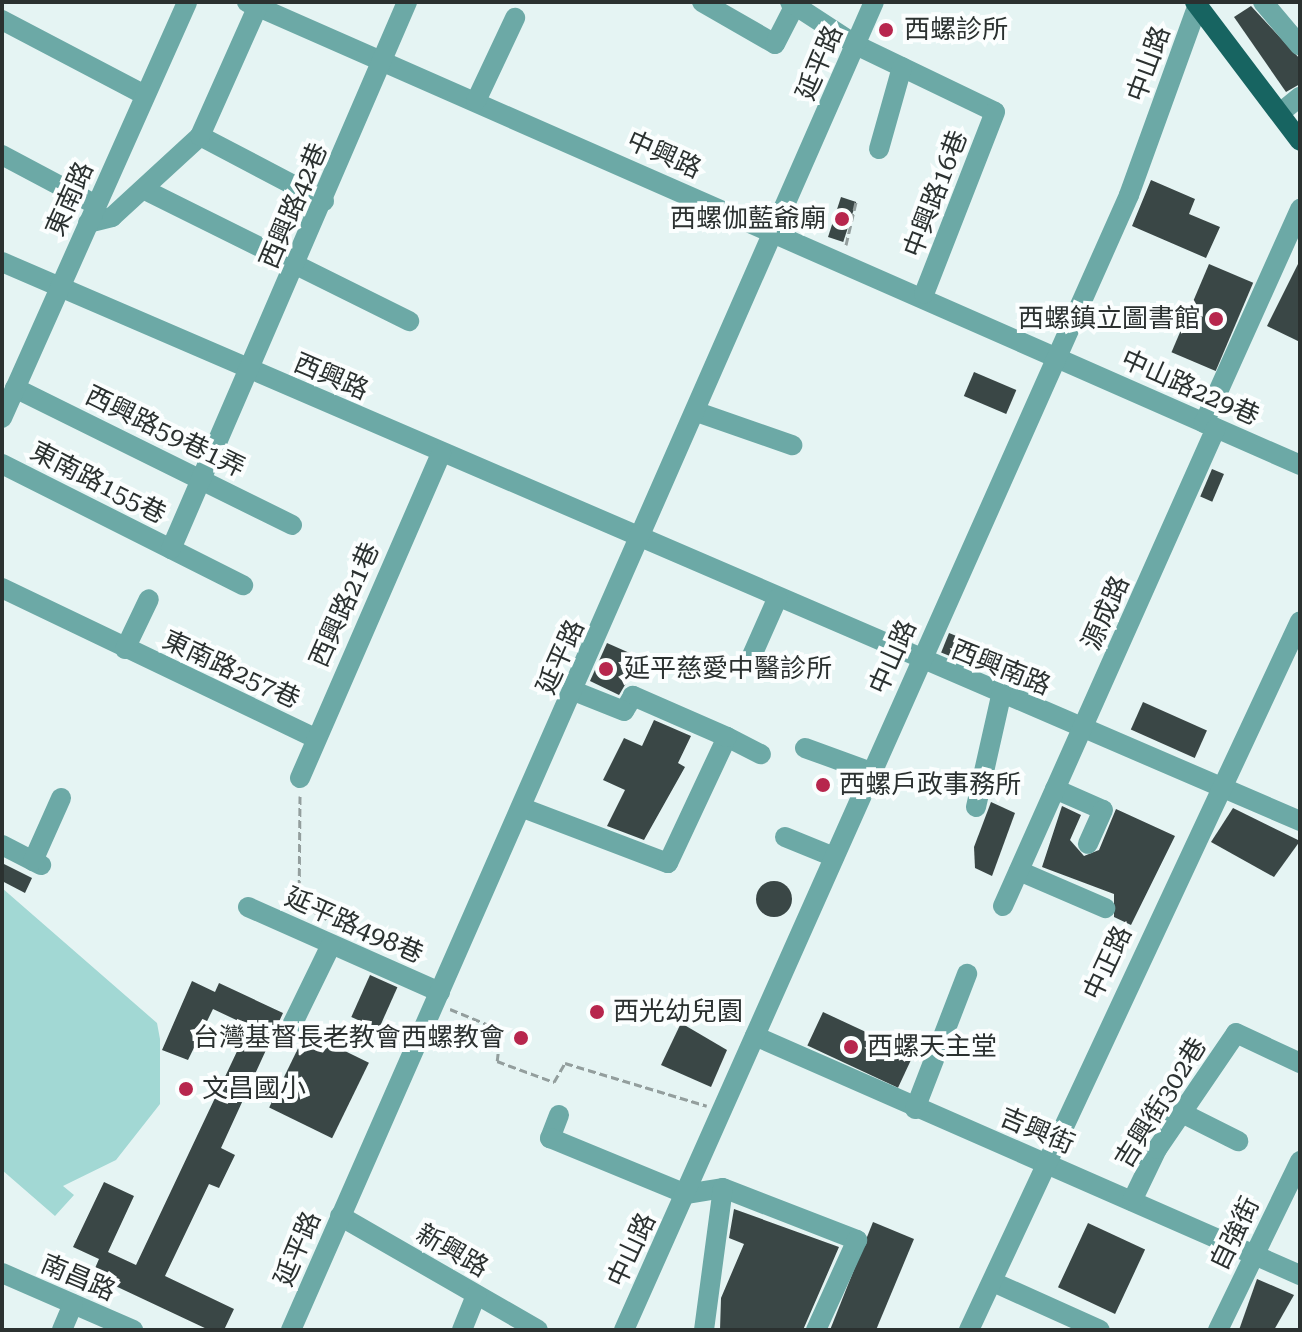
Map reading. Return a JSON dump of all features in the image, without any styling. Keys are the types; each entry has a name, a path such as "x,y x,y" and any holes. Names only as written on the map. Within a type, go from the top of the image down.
{"main road":[{"path":"1197,3 1300,141"}],"street":[{"name":"東南路","path":"2,418 187,2"},
{"name":"西興路42巷","path":"201,477 252,371 407,2"},
{"path":"702,2 775,44 793,4 856,45 902,67 879,149"},
{"name":"延平路","path":"291,1330 777,233 874,2"},
{"path":"1263,2 1300,46"},
{"name":"中山路","path":"624,1330 1129,195 1197,3"},
{"path":"2,155 92,214 112,217 145,190 200,136 258,5"},
{"name":"中興路","path":"258,5 777,233 924,294 1058,358"},
{"path":"476,101 515,18"},
{"path":"2,20 145,95"},
{"name":"中興路16巷","path":"902,67 995,112 924,294"},
{"path":"1280,113 1300,97"},
{"path":"200,136 324,201"},
{"path":"145,190 295,269 409,321"},
{"name":"源成路","path":"1003,906 1083,729 1300,209"},
{"name":"西興路","path":"2,262 640,540"},
{"name":"中山路229巷","path":"1058,358 1300,465"},
{"name":"西興路59巷1弄","path":"15,388 201,477 292,525"},
{"path":"697,412 792,445"},
{"name":"西興路21巷","path":"300,778 441,453"},
{"name":"東南路155巷","path":"2,464 243,585"},
{"name":"東南路155巷","path":"171,549 201,477"},
{"name":"西興南路","path":"640,540 919,662 1220,785 1300,821"},
{"name":"東南路257巷","path":"2,588 315,738"},
{"name":"東南路257巷","path":"125,649 149,599"},
{"path":"750,660 777,599"},
{"name":"中正路","path":"969,1330 1220,785 1300,621"},
{"path":"574,691 624,711 633,696 761,754"},
{"path":"976,807 1001,696"},
{"path":"523,808 668,863 727,737"},
{"path":"805,748 871,772"},
{"path":"1055,789 1103,810 1088,844"},
{"path":"2,845 37,863 61,798"},
{"path":"785,837 834,857"},
{"path":"1019,871 1105,908"},
{"name":"延平路498巷","path":"248,907 354,955 438,998"},
{"path":"292,1025 331,945"},
{"path":"915,1109 967,974"},
{"name":"吉興街302巷","path":"1132,1201 1182,1113 1236,1033 1300,1063"},
{"name":"吉興街","path":"755,1036 915,1109 1300,1275"},
{"path":"1182,1113 1238,1141"},
{"path":"559,1115 550,1138 686,1194 723,1188 857,1240 816,1330"},
{"name":"自強街","path":"1218,1330 1297,1173"},
{"path":"704,1330 723,1188"},
{"name":"新興路","path":"340,1216 538,1330"},
{"name":"南昌路","path":"2,1273 133,1330"},
{"path":"993,1282 1091,1328"},
{"path":"462,1330 476,1295"},
{"path":"62,1330 73,1304"}],"path":[{"path":"840,260 856,202"},
{"path":"300,778 299,903 357,930 354,955"},
{"path":"438,998 501,1030 497,1061 554,1082 565,1063 724,1111"}],"shaded area":[{"path":"2,888 157,1023 160,1039 160,1104 116,1160 63,1186 74,1195 55,1216 2,1170"}],"building":[{"path":"1251,6 1300,59 1300,84 1286,92 1234,17"},
{"path":"1151,180 1195,199 1189,214 1220,227 1206,258 1132,226"},
{"name":"西螺伽藍爺廟","path":"841,197 856,202 843,242 828,237"},
{"path":"1300,260 1300,342 1267,326"},
{"name":"西螺鎮立圖書館","path":"1209,264 1253,283 1216,371 1171,352"},
{"path":"974,372 1016,390 1006,414 964,396"},
{"path":"1212,469 1224,474 1212,502 1200,497"},
{"path":"949,633 988,649 980,668 941,652"},
{"path":"607,643 641,658 619,695 590,681"},
{"path":"1143,702 1207,730 1195,758 1131,729"},
{"path":"654,720 691,736 678,763 685,767 644,840 607,826 625,790 603,780 624,738 642,746"},
{"path":"991,802 1015,813 992,876 975,868 974,847"},
{"path":"1062,806 1081,815 1070,840 1084,856 1099,850 1116,809 1175,836 1131,925 1114,917 1114,894 1042,867"},
{"path":"1233,808 1300,841 1274,877 1211,842"},
{"path":"2,863 32,878 25,893 2,881"},
{"path":"774,881 786,887 792,899 786,911 774,917 762,911 756,899 762,887"},
{"path":"370,975 397,987 379,1029 351,1017"},
{"path":"192,981 215,992 219,983 283,1013 221,1148 235,1155 219,1188 209,1184 165,1276 234,1309 224,1330 209,1330 92,1275 99,1259 73,1247 104,1182 134,1196 108,1252 136,1265 249,1026 213,1009 188,1060 162,1050"},
{"path":"823,1012 914,1054 898,1088 807,1046"},
{"path":"681,1023 727,1050 711,1087 661,1065"},
{"path":"306,1032 369,1063 332,1138 269,1107"},
{"path":"734,1209 839,1247 803,1330 720,1330 721,1298 744,1244 729,1238"},
{"path":"873,1222 914,1239 876,1330 830,1330"},
{"path":"1088,1223 1145,1250 1115,1314 1058,1287"},
{"path":"1257,1279 1294,1295 1274,1330 1239,1330"}],"place":[{"name":"西螺診所","path":"886,30"},
{"name":"西螺伽藍爺廟","path":"842,219"},
{"name":"西螺鎮立圖書館","path":"1216,319"},
{"name":"延平慈愛中醫診所","path":"606,669"},
{"name":"西螺戶政事務所","path":"823,785"},
{"name":"西光幼兒園","path":"597,1012"},
{"name":"台灣基督長老教會西螺教會","path":"521,1038"},
{"name":"西螺天主堂","path":"851,1047"},
{"name":"文昌國小","path":"186,1089"}]}
